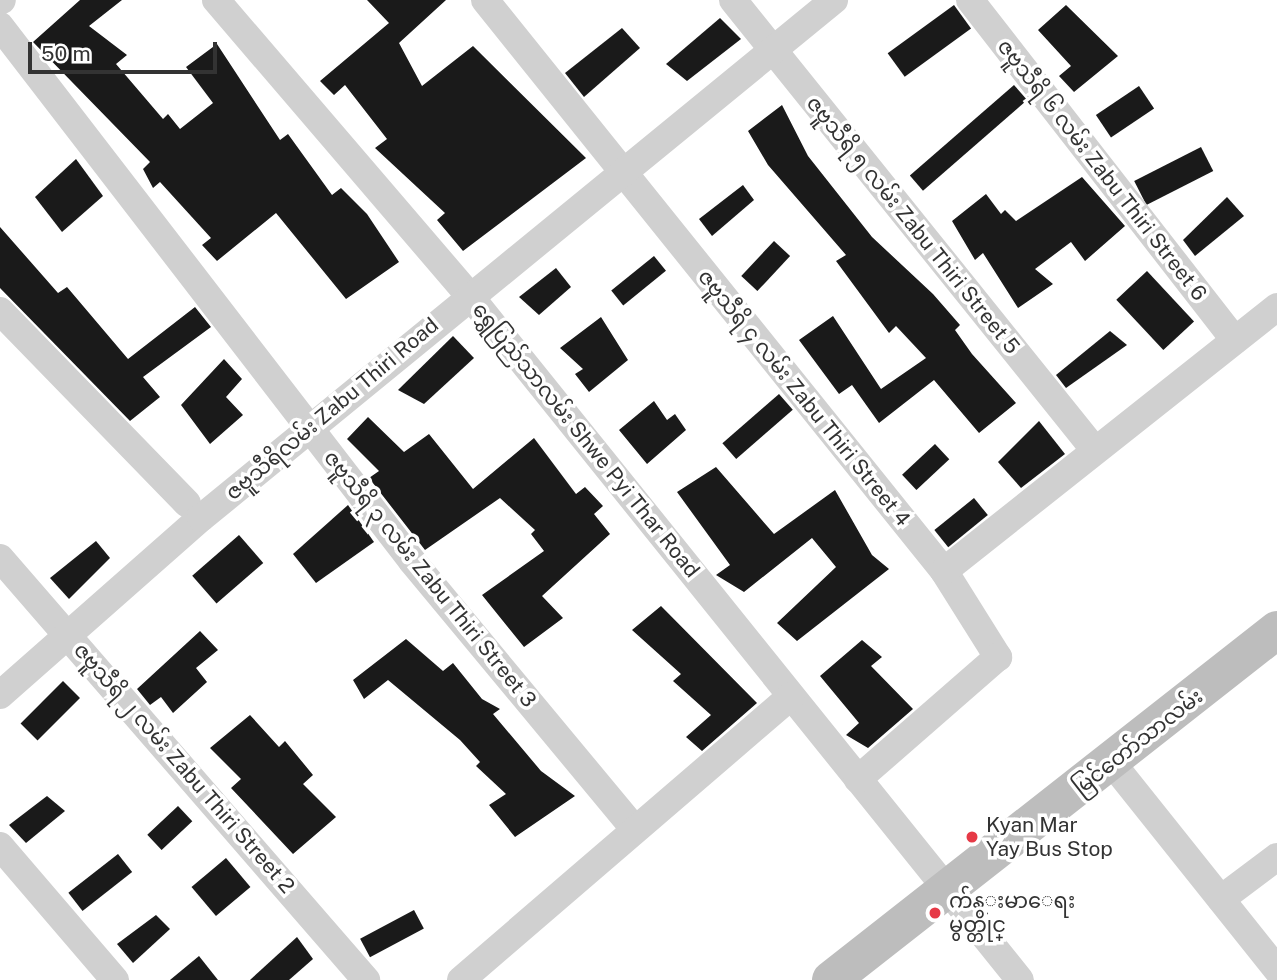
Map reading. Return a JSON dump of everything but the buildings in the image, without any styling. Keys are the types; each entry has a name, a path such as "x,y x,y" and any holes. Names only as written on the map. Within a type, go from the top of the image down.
{"main road":[{"name":"မြင်တော်သာလမ်း","path":"831,980 947,888 1273,643"}],"street":[{"name":"ရွှေပြည်သာလမ်း Shwe Pyi Thar Road","path":"216,0 469,295 1020,980"},
{"name":"ဇဗူသီရိ ၄ လမ်း Zabu Thiri Street 4","path":"485,0 944,571 998,657 858,779"},
{"name":"ဇဗူသီရိ ၅ လမ်း Zabu Thiri Street 5","path":"733,0 1094,449"},
{"name":"ဇဗူသီရိလမ်း Zabu Thiri Road","path":"0,695 308,429 770,49 834,0"},
{"name":"ဇဗူသီရိ ၆ လမ်း Zabu Thiri Street 6","path":"970,0 1235,340"},
{"name":"ဇဗူသီရိ ၃ လမ်း Zabu Thiri Street 3","path":"0,26 308,429 634,828"},
{"path":"944,571 1094,449 1277,307"},
{"path":"0,311 187,503"},
{"name":"ဇဗူသီရိ ၂ လမ်း Zabu Thiri Street 2","path":"0,558 69,634 366,980"},
{"path":"461,980 634,828 791,696"},
{"path":"1112,763 1277,970"},
{"path":"0,846 115,980"},
{"path":"1221,899 1277,857"}],"place":[{"name":"Kyan Mar Yay Bus Stop","path":"972,837"},
{"name":"က်န္းမာေရး မွတ္တိုင္","path":"935,913"}]}
